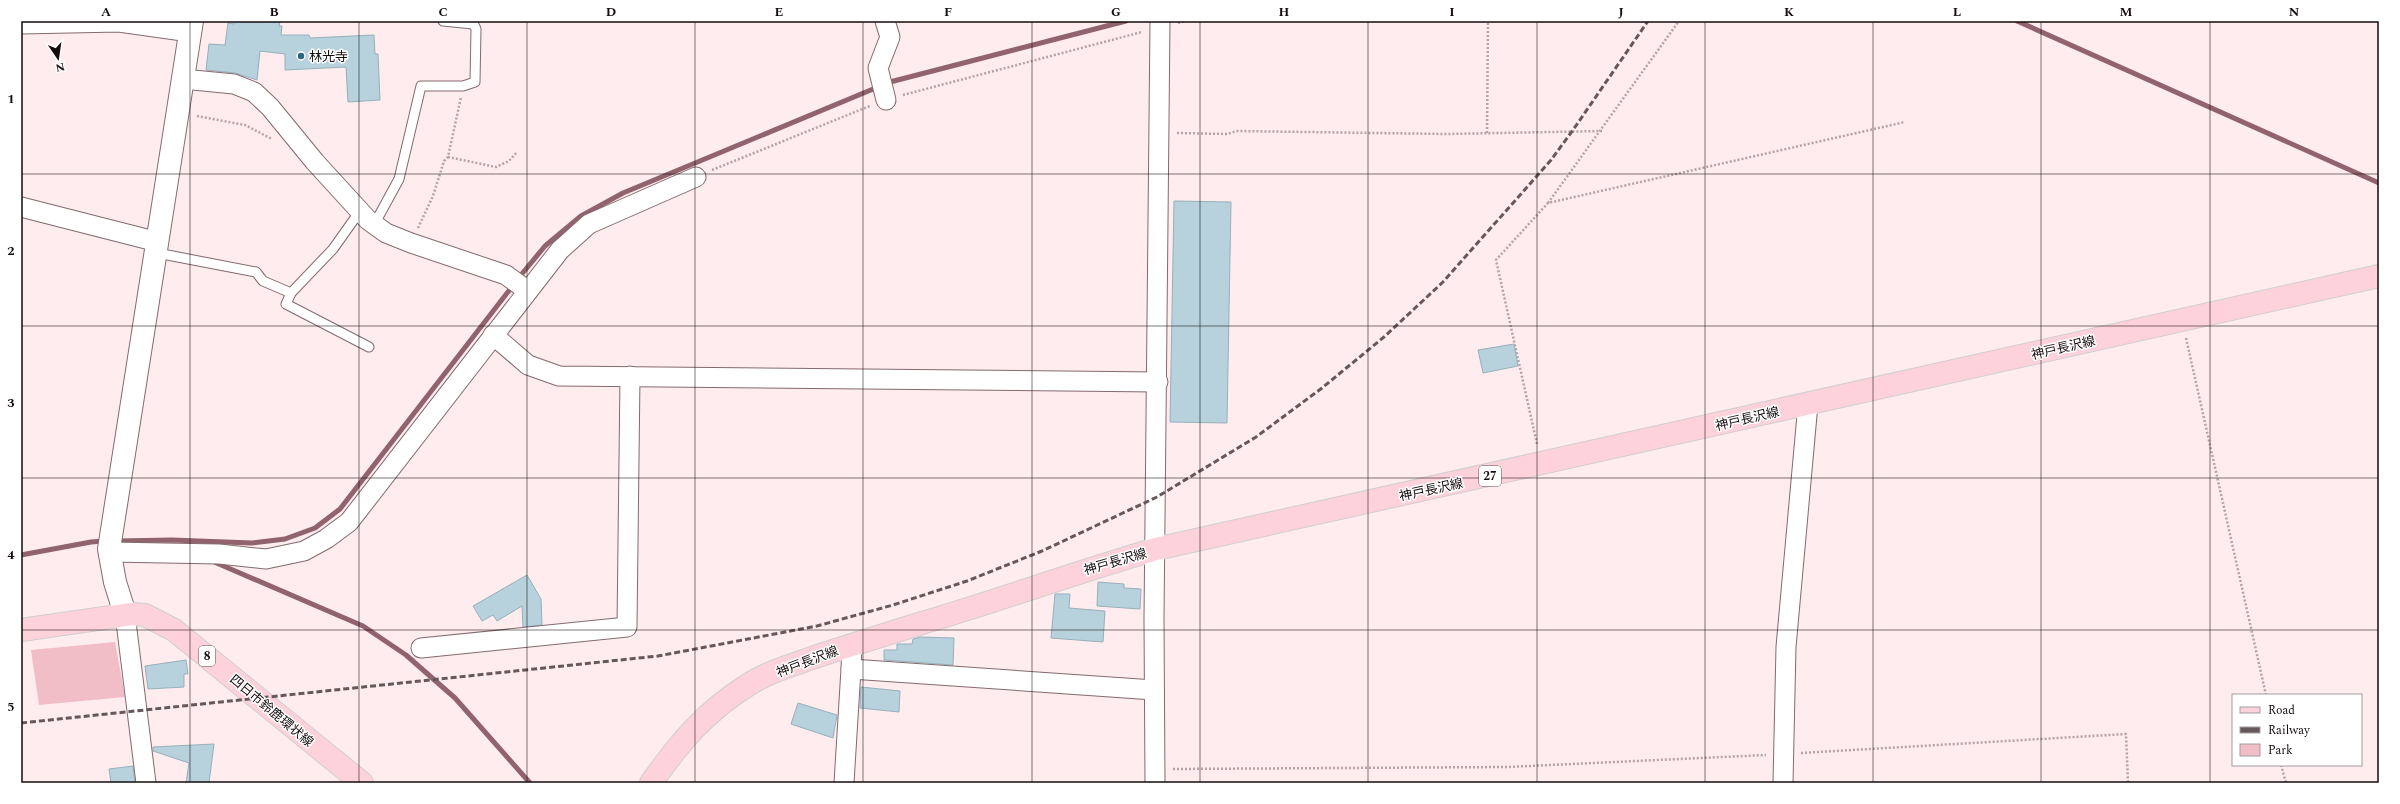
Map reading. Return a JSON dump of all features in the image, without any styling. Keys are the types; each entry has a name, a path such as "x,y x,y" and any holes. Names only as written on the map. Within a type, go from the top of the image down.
{"main road":[{"name":"神戸長沢線","path":"651,783 675,750 700,721 749,684 788,666 852,644 1156,549 2379,276"},
{"name":"四日市鈴鹿環状線","path":"21,630 125,614 145,615 174,630 362,783"}],"street":[{"path":"885,21 890,37 878,68 886,100"},
{"path":"21,24 119,22 191,26 157,248 114,511 110,550 115,582 125,614 146,783"},
{"path":"1155,776 1154,690 1158,382 1160,24"},
{"path":"183,79 234,84 254,92 270,107 315,162 368,220 375,223 386,233 411,243 506,275 526,290"},
{"path":"110,550 218,554 266,559 304,550 326,539 349,522 526,290 560,250 589,224 696,177"},
{"path":"21,206 157,248"},
{"path":"493,335 528,365 559,376 1158,382"},
{"path":"421,648 627,627 630,376"},
{"path":"1783,783 1786,647 1808,404"},
{"path":"844,783 852,669 852,644"},
{"path":"852,669 1154,690"}],"lane":[{"path":"375,223 400,179 421,86 463,86 475,82 476,29 472,22 443,21"},
{"path":"360,211 333,249 290,293 286,304 369,347"},
{"path":"157,248 256,272 263,281 290,293"}],"path":[{"path":"1487,133 1488,21"},
{"path":"1542,464 1496,260 1548,203 1679,21"},
{"path":"696,177 886,100 1160,24"},
{"path":"411,243 433,196 444,161 448,157 463,86"},
{"path":"195,116 245,125 274,141"},
{"path":"1548,203 1905,122"},
{"path":"1160,133 1228,134 1236,131 1487,133 1602,130"},
{"path":"448,157 496,167 509,161 518,152"},
{"path":"2184,320 2186,343 2266,694"},
{"path":"1155,776 1500,768 1783,754 2126,734 2128,783"},
{"path":"2282,766 2286,783"}],"green space":[{"path":"115,642 125,697 39,705 31,650"}],"building":[{"path":"234,21 280,22 279,26 282,26 281,35 309,35 310,38 374,35 375,54 378,54 380,100 348,102 346,67 285,70 285,54 260,51 257,80 235,73 206,70 209,44 225,45 228,23 234,24"},
{"path":"1174,201 1231,202 1227,423 1170,422"},
{"path":"1514,344 1518,366 1483,373 1478,350"},
{"path":"527,575 541,599 542,625 523,627 522,606 497,621 493,615 482,621 473,606"},
{"path":"1098,582 1124,584 1124,588 1141,589 1140,609 1097,606"},
{"path":"1055,594 1070,594 1069,608 1105,611 1103,642 1051,638"},
{"path":"920,637 954,638 953,665 884,660 884,650 897,650 897,644 912,644 913,639"},
{"path":"186,660 188,674 184,674 184,687 148,689 145,666"},
{"path":"861,687 900,691 899,712 860,708"},
{"path":"798,703 837,715 833,738 791,724"},
{"path":"214,744 209,783 186,783 189,763 153,751 153,747"},
{"path":"133,766 135,783 111,783 109,769"}],"waterway":[{"path":"116,541 172,540 252,543 285,539 315,528 340,509 545,246 581,216 623,193 890,82 1126,21"},
{"path":"2017,21 2379,183"},
{"path":"21,555 104,541"},
{"path":"212,561 363,626 406,655 455,698 530,783"}],"railway":[{"path":"21,723 658,656 817,626 893,605 967,581 1042,551 1157,497 1256,437 1322,388 1384,337 1443,282 1551,160 1648,21"}],"place":[{"name":"林光寺","path":"301,56"}]}
